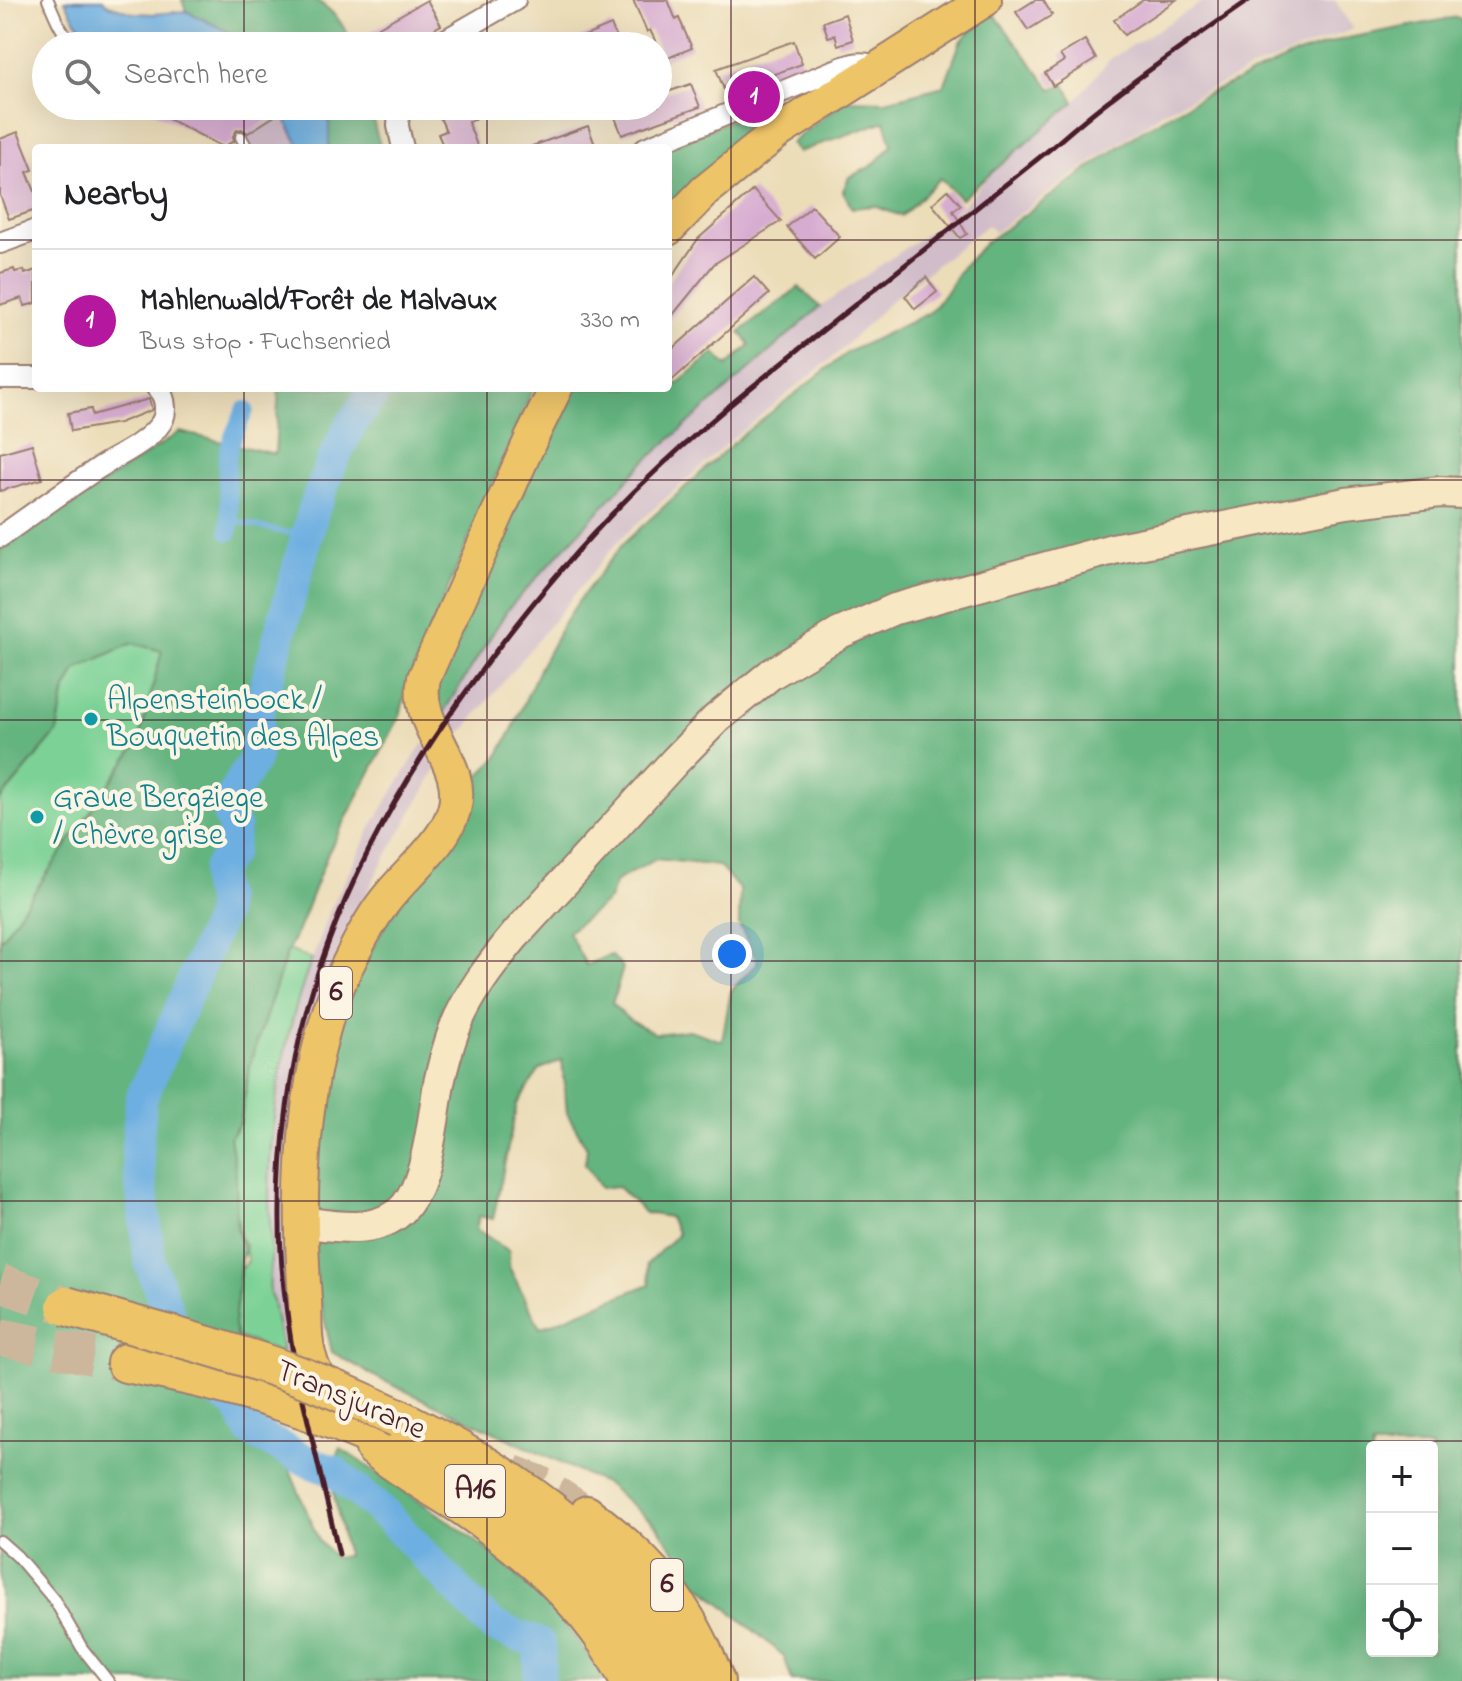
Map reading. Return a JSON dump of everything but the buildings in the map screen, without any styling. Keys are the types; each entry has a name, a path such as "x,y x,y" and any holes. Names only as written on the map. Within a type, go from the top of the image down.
{"highway":[{"name":"Transjurane","path":"64,1306 283,1370 398,1418 500,1475 574,1528 614,1570 664,1643 682,1681"},
{"name":"Transjurane","path":"129,1363 213,1381 313,1412 399,1448 489,1499 541,1536 579,1574 622,1630 652,1681"}],"main road":[{"path":"672,225 705,191 791,123 985,0"},
{"name":"6","path":"554,392 424,678 424,711 452,771 456,788 450,822 377,911 352,955 328,1013 321,1039 304,1160 305,1333 320,1363 325,1390 344,1421 388,1461 503,1538 536,1566 572,1603 604,1643 627,1681"},
{"name":"6","path":"587,1512 629,1545 670,1590 695,1629 718,1681"}],"street":[{"path":"459,32 515,0"},
{"path":"655,144 830,72 857,63 867,62 879,67"},
{"path":"398,120 402,144"},
{"path":"0,243 32,231"},
{"path":"0,378 32,378"},
{"path":"0,537 137,445 160,426 165,400 161,392"},
{"path":"302,1222 369,1226 399,1214 409,1204 426,1155 447,1052 461,1013 495,959 675,761 716,719 771,674 840,633 895,609 1051,565 1113,549 1346,503 1440,492 1462,493"}],"lane":[{"path":"48,0 62,32"},
{"path":"241,137 245,144"},
{"path":"0,1541 55,1601 82,1648 108,1681"}],"shaded area":[{"path":"1206,0 1335,0 1353,29 1254,68 1163,112 994,233 987,225 893,299 837,354 737,435 619,540 455,741 441,716 508,609 642,464 820,307 962,206 990,175 1074,102 1110,59"},
{"path":"271,120 285,120 299,144 231,144"},
{"path":"423,743 436,770 380,867 338,949 301,1359 282,1353 269,1295 269,1189 272,1140 283,1063 297,1003 329,912 374,822"}],"green space":[{"path":"182,0 315,0 328,9 346,32 229,32 186,11"},
{"path":"989,7 1051,89 1065,85 1074,102 961,199 940,178 902,216 874,206 852,208 843,191 849,177 872,166 892,145 885,121 798,152 791,143 845,100 886,101 944,86 960,43"},
{"path":"1457,17 1462,20 1462,1681 792,1681 784,1656 696,1582 658,1527 608,1485 380,1379 332,1352 302,1222 321,1040 457,797 497,758 564,623 623,544 741,436 848,352 929,313 962,267 984,244 1141,131 1202,97 1292,56 1343,39","holes":["656,859 719,866 740,890 739,924 758,962 731,991 722,1041 689,1030 656,1034 629,1020 612,1004 623,968 611,955 586,965 568,932 609,900 616,881","562,1060 567,1113 587,1148 585,1164 601,1188 618,1187 645,1213 669,1217 678,1234 647,1264 650,1284 540,1328 509,1267 509,1251 476,1229 479,1216 493,1219 517,1104 540,1069"]},
{"path":"797,91 672,207 672,146"},
{"path":"329,120 374,120 380,144 329,144"},
{"path":"799,287 820,307 642,464 508,609 441,716 436,682 557,416 572,392 672,392 672,388 714,353 727,366 750,345 740,332"},
{"path":"279,392 531,392 408,683 400,716 328,853 288,950 251,1060 240,1122 230,1137 236,1176 238,1234 245,1250 241,1259 234,1325 249,1400 288,1466 319,1541 335,1558 347,1556 331,1481 340,1448 451,1523 520,1578 579,1643 604,1681 0,1681 0,941 138,743 162,651 132,643 76,669 64,694 57,732 0,800 0,550 180,432 275,454"},
{"path":"132,643 162,651 138,743 0,941 0,800 57,732 64,694 76,669"},
{"path":"288,950 312,959 286,1044 272,1133 270,1292 282,1353 237,1337 234,1325 240,1269 248,1259 245,1244 240,1238 230,1137 240,1122 251,1060"}],"water":[{"path":"65,0 103,0 106,4 133,13 186,11 229,32 88,32 73,17"},
{"path":"286,120 329,120 329,144 299,144"}],"waterway":[{"path":"374,392 350,426 314,509 259,710 255,758 231,798 229,816 234,826 231,851 218,870 221,915 141,1099 137,1150 150,1263 172,1322 191,1365 202,1381 237,1405 251,1431 311,1463 334,1471 387,1516 492,1626 540,1644 539,1681"},
{"path":"229,532 227,459 245,410"},
{"path":"231,520 282,532 309,534"}],"tunnel":[{"path":"0,1283 63,1305"},
{"path":"0,1337 126,1363"},
{"path":"513,1471 539,1481 587,1512"}],"railway":[{"path":"339,1554 296,1370 287,1314 280,1239 283,1147 292,1078 307,1010 327,945 353,882 384,820 420,760 506,637 581,547 663,464 746,391 1096,110 1249,0"}],"place":[{"name":"Mahlenwald/Forêt de Malvaux","path":"754,97"},
{"name":"Alpensteinbock / Bouquetin des Alpes","path":"91,719"},
{"name":"Graue Bergziege / Chèvre grise","path":"37,817"}]}
